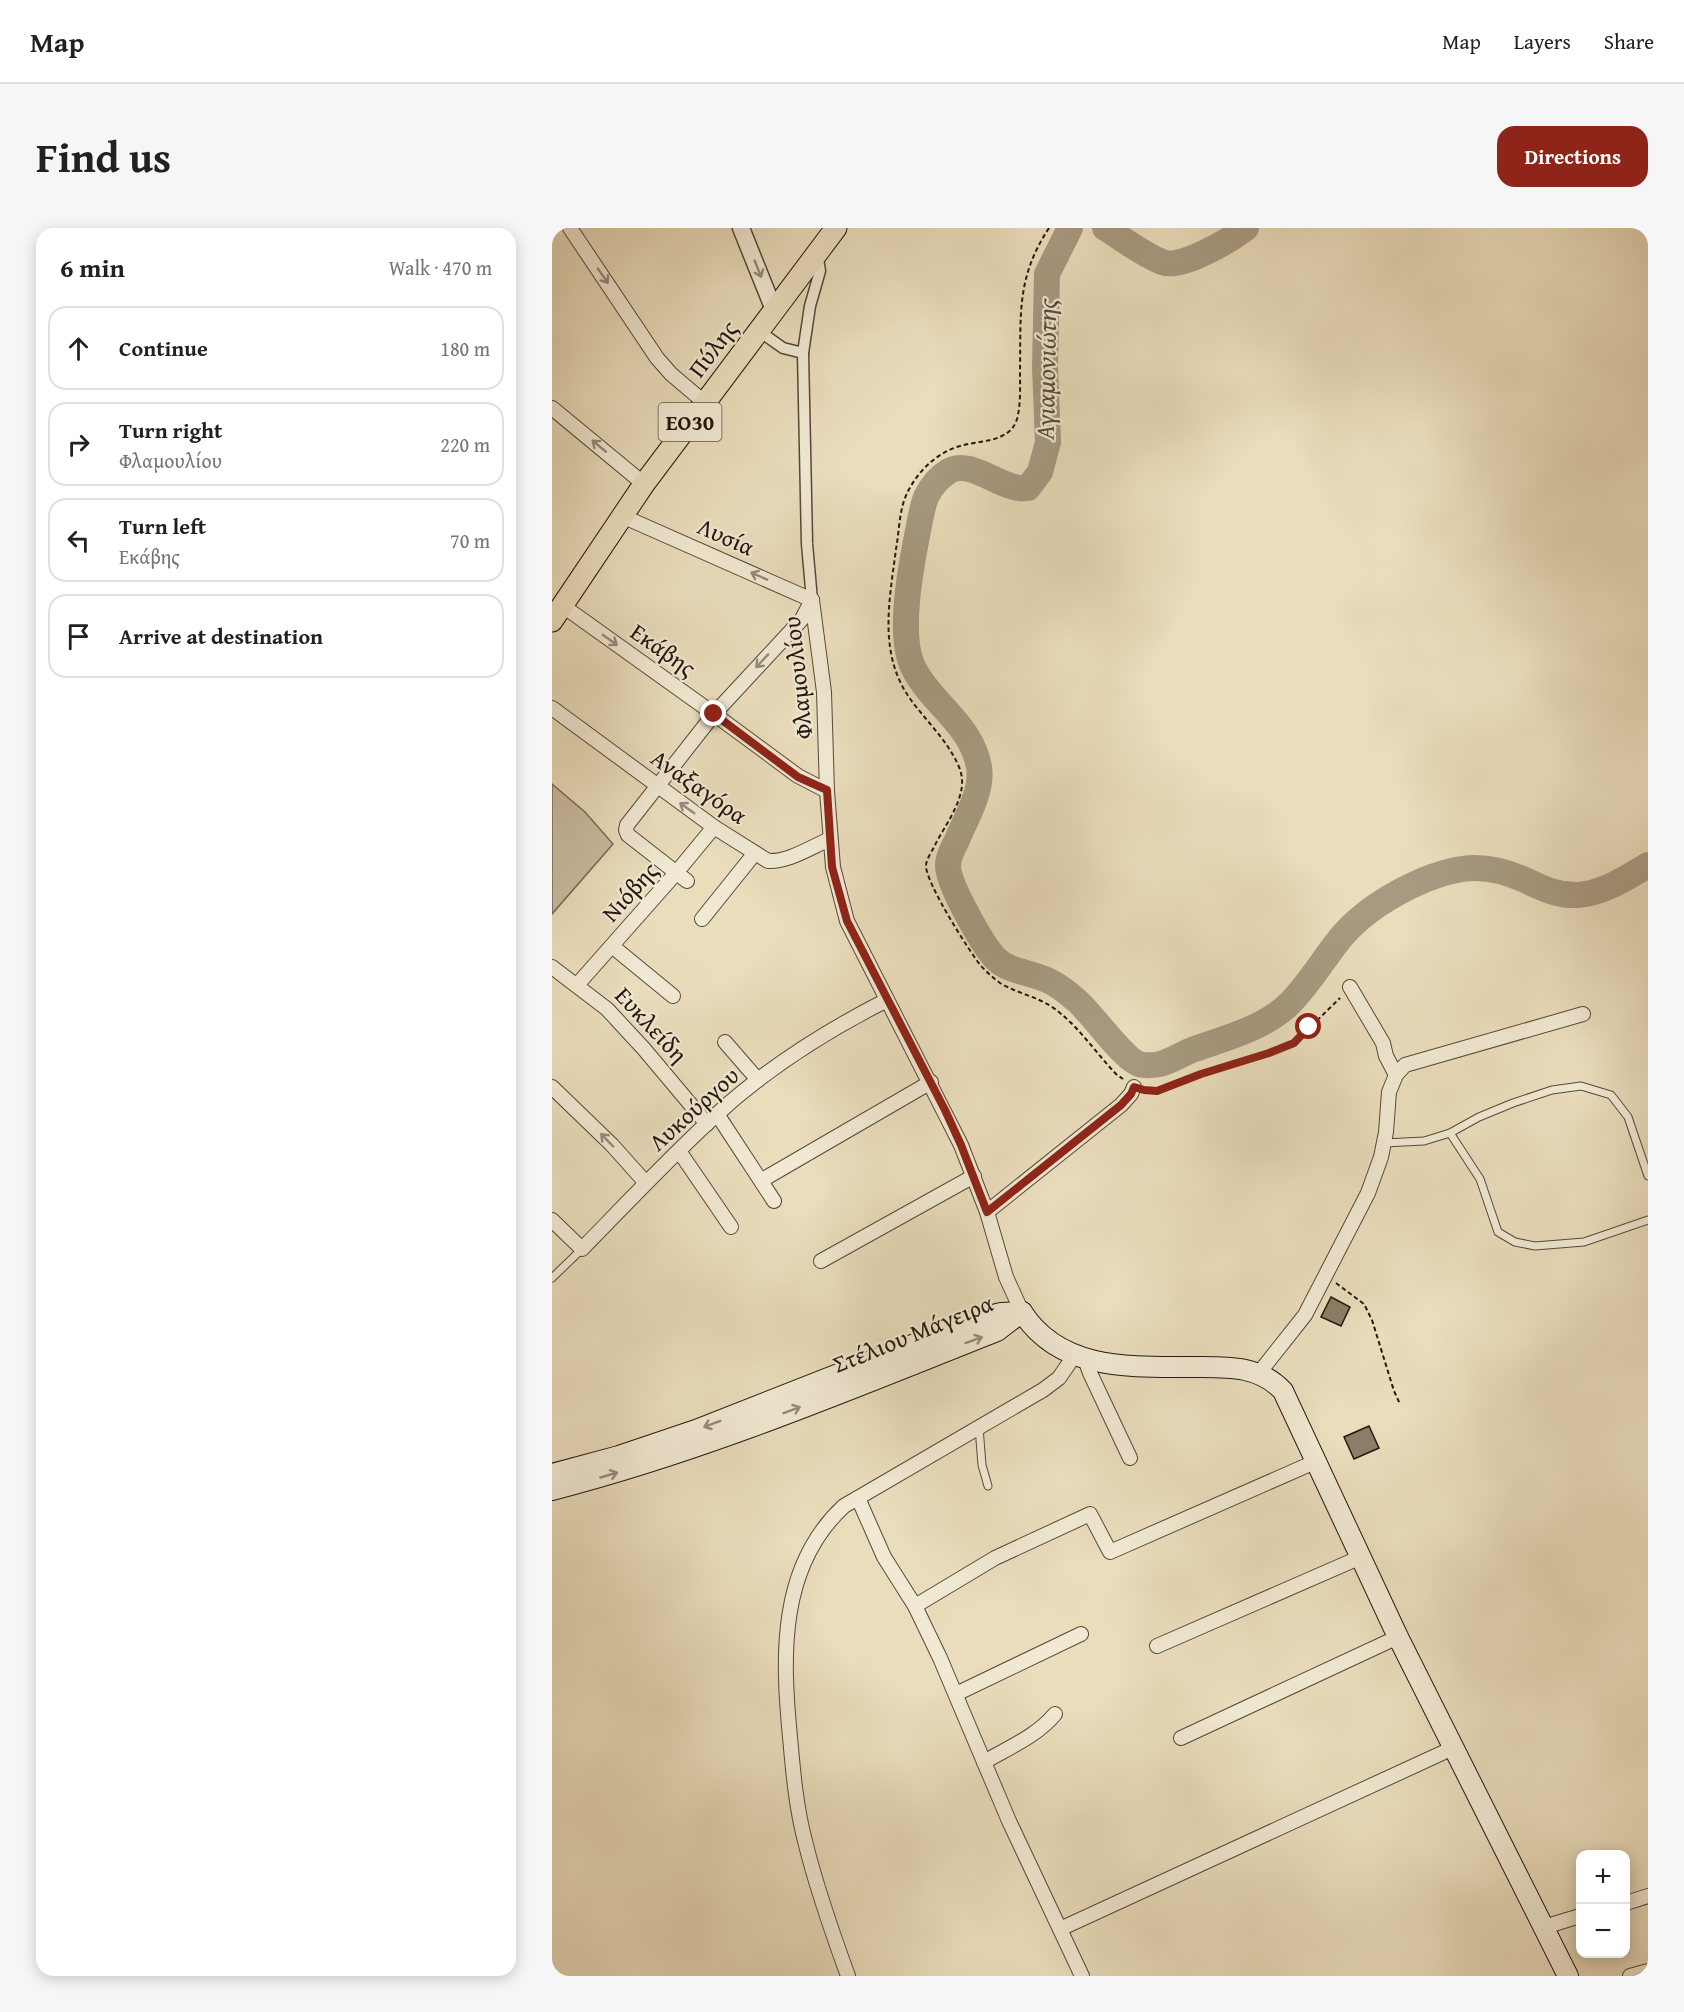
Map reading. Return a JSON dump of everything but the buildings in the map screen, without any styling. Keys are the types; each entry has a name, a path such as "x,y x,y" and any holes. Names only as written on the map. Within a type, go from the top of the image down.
{"main road":[{"name":"Πύλης","path":"557,614 644,484 836,228"},
{"path":"1022,1312 1043,1338 1080,1357 1132,1365 1232,1368 1259,1373 1273,1381 1283,1391 1398,1637 1568,1976"},
{"name":"Στέλιου Μάγειρα","path":"552,1474 619,1456 696,1430 981,1318 1001,1313 1022,1312"},
{"name":"Στέλιου Μάγειρα","path":"552,1490 682,1452 997,1331 1022,1312"}],"street":[{"path":"570,228 657,358 704,402"},
{"path":"741,228 774,310"},
{"name":"Φλαμουλίου","path":"817,253 820,271 810,306 803,353 807,544 824,692 830,839 836,881 847,921 931,1082 974,1176 1006,1277 1022,1312"},
{"path":"759,331 783,348 803,353"},
{"path":"552,408 644,484"},
{"name":"Λυσία","path":"622,516 812,600"},
{"path":"681,877 628,835 627,825 714,714 802,619 812,600"},
{"name":"Εκάβης","path":"557,614 714,714 798,777 827,790"},
{"name":"Αναξαγόρα","path":"552,708 656,786 768,861 778,862 830,839"},
{"name":"Νιόβης","path":"577,984 681,877 714,827"},
{"path":"702,919 755,853"},
{"path":"612,946 673,996"},
{"name":"Ευκλείδη","path":"552,966 607,1009 628,1030 712,1119 762,1180 774,1201"},
{"path":"1350,987 1383,1043 1386,1056 1396,1074"},
{"name":"Λυκούργου","path":"582,1249 712,1119 758,1080 852,1018 887,1000"},
{"path":"1259,1373 1297,1327 1326,1277 1368,1194 1384,1143 1389,1092 1396,1074 1405,1065 1583,1014"},
{"path":"725,1042 758,1080"},
{"path":"762,1180 931,1082"},
{"path":"552,1087 612,1145 646,1183"},
{"path":"987,1212 1121,1105 1134,1087"},
{"path":"679,1151 731,1227"},
{"path":"821,1261 974,1176"},
{"path":"552,1220 582,1249"},
{"path":"848,1976 820,1895 802,1827 787,1712 785,1645 792,1597 805,1559 826,1524 844,1506 1052,1383 1080,1357 1090,1373 1130,1458"},
{"path":"915,1606 994,1558 1090,1514 1110,1552 1317,1461"},
{"path":"858,1498 885,1557 915,1606 956,1694 1009,1821 1082,1976"},
{"path":"1157,1646 1361,1557"},
{"path":"956,1694 1081,1634"},
{"path":"1181,1738 1398,1637"},
{"path":"984,1762 1034,1733 1048,1723 1055,1714"},
{"path":"1060,1929 1453,1748"},
{"path":"1630,1902 1648,1896"},
{"path":"1544,1927 1576,1917"},
{"path":"1630,1976 1648,1971"}],"lane":[{"path":"1384,1143 1424,1141 1450,1133 1513,1102 1552,1090 1581,1086 1611,1095 1628,1117 1648,1176"},
{"path":"1450,1133 1480,1179 1498,1232 1515,1242 1535,1246 1584,1242 1648,1220"},
{"name":"Λυκούργου","path":"552,1278 582,1249"},
{"path":"979,1427 982,1465 988,1486"}],"path":[{"path":"1049,228 1033,256 1022,293 1019,399 1017,419 1013,428 995,439 959,446 942,454 928,465 912,484 902,506 889,604 888,634 893,664 905,692 954,755 961,770 963,783 959,800 926,863 929,881 972,953 988,973 1008,987 1039,999 1056,1009 1116,1074 1134,1087 1144,1090 1157,1091 1294,1043 1350,987"},
{"path":"1326,1277 1364,1304 1372,1320 1400,1404"}],"shaded area":[{"path":"552,784 585,812 613,844 552,914"}],"waterway":[{"name":"Αγιαμονιώτης","path":"1070,228 1047,274 1045,367 1048,442 1040,472 1028,488 1008,485 968,469 958,468 949,471 939,479 928,493 923,505 907,601 906,639 914,669 968,739 979,767 980,776 976,795 951,853 948,866 967,914 996,959 1007,967 1040,977 1058,986 1083,1006 1132,1060 1141,1065 1158,1064 1242,1032 1277,1014 1302,990 1336,943 1352,926 1380,903 1424,880 1450,871 1486,869 1511,875 1556,893 1578,895 1606,888 1648,865"},
{"name":"Αγιαμονιώτης","path":"1105,228 1147,255 1170,263 1181,262 1205,253 1246,228"}],"route":[{"path":"714,714 798,777 827,790 832,867 847,921 945,1110 987,1212 1121,1105 1134,1087 1157,1091 1201,1074 1269,1053 1294,1043 1309,1027"}]}
